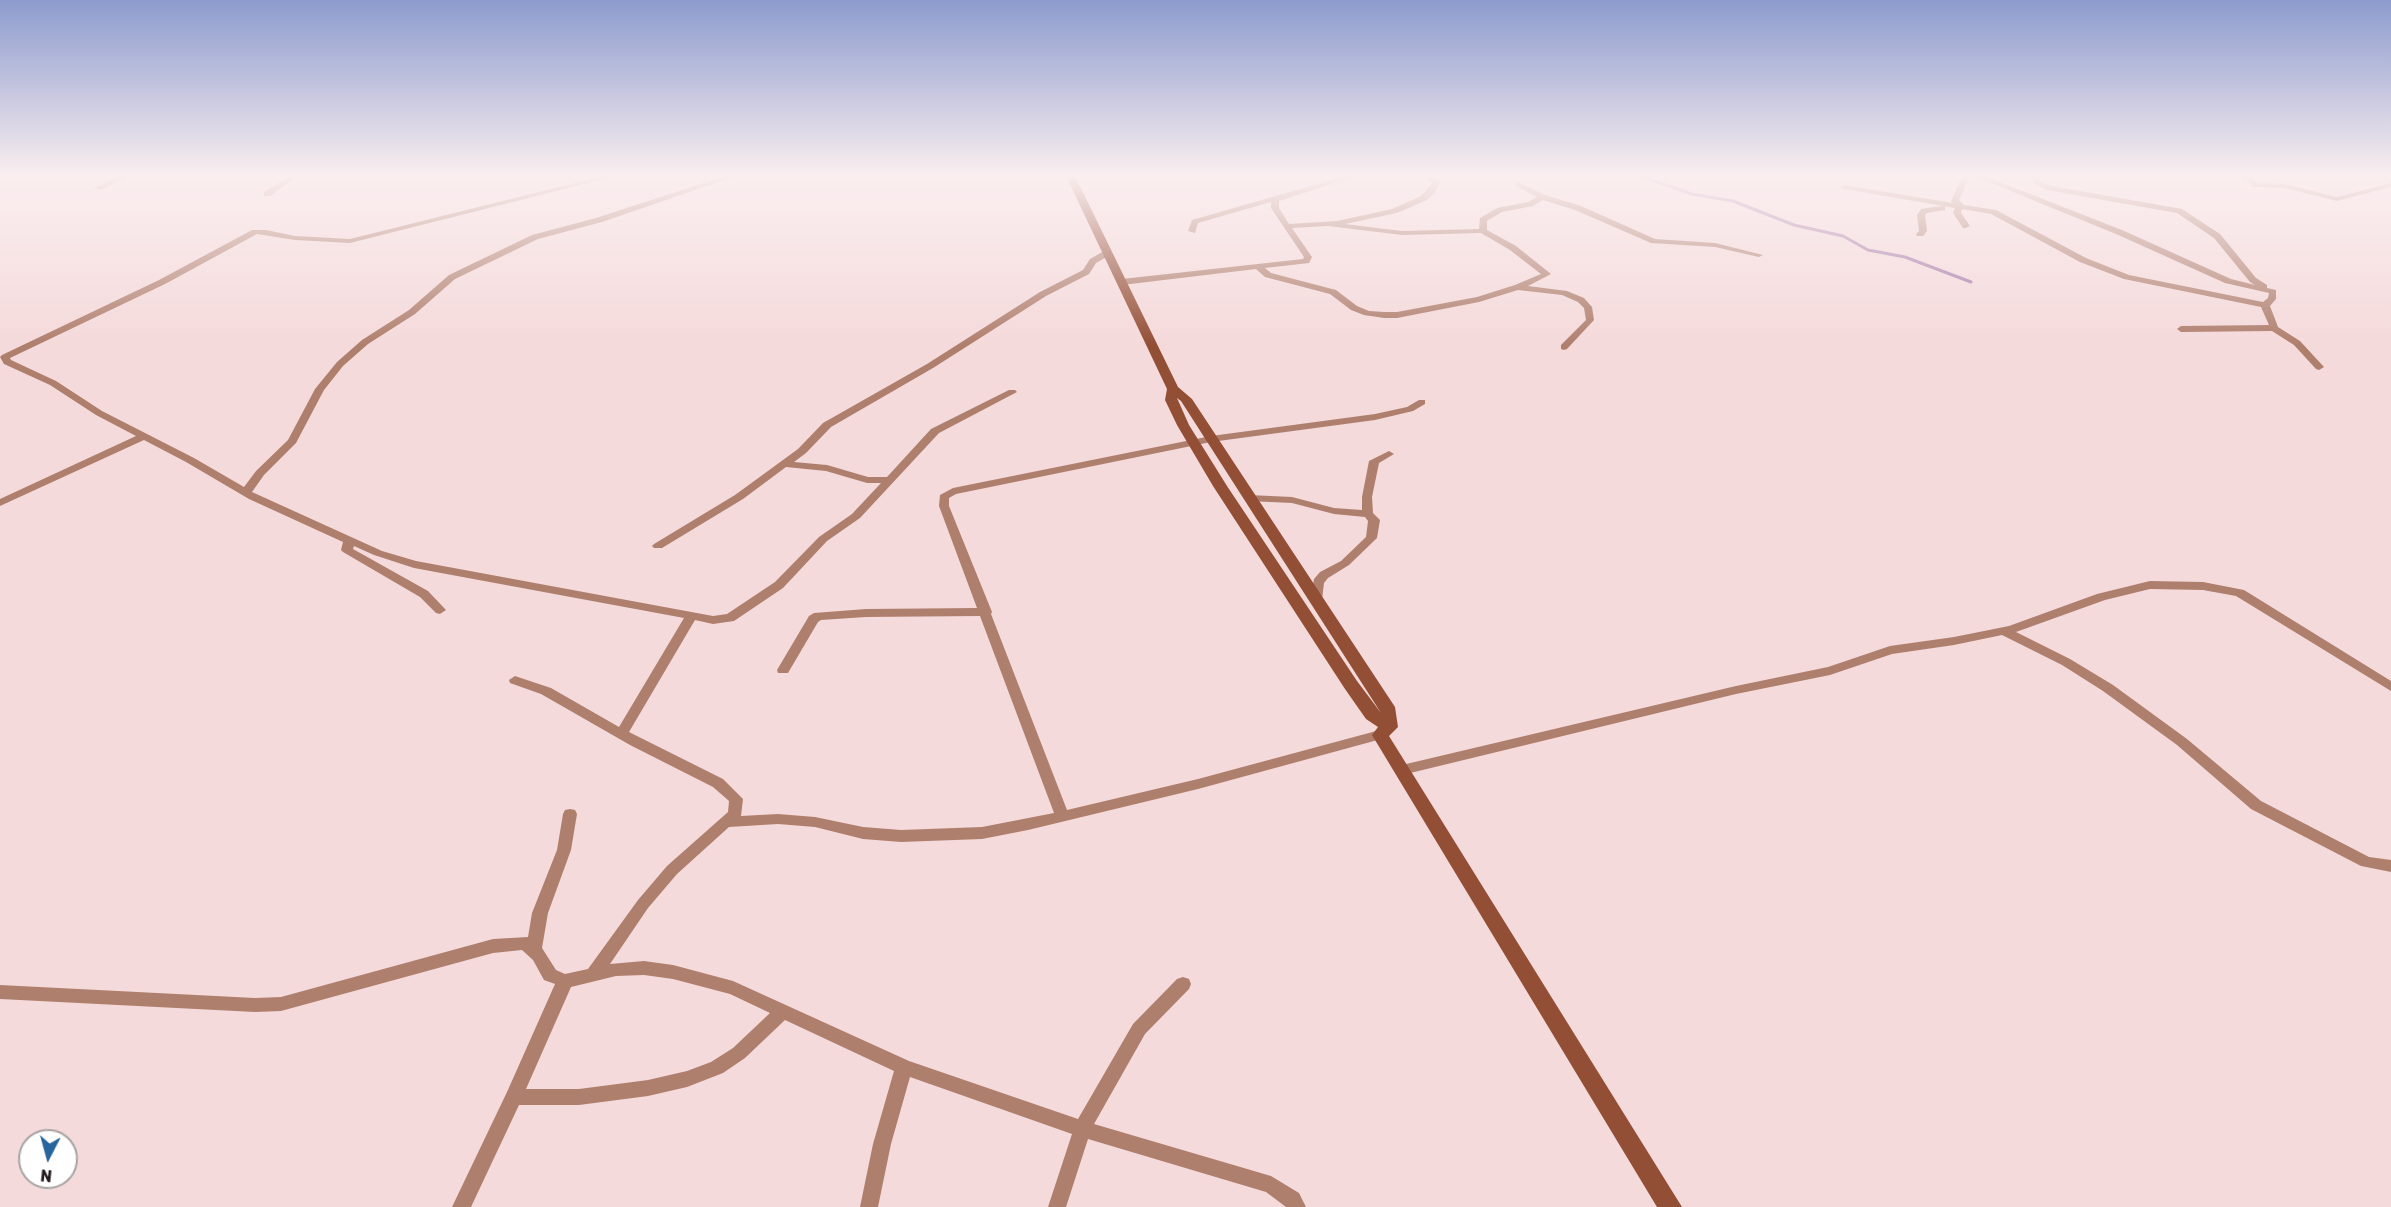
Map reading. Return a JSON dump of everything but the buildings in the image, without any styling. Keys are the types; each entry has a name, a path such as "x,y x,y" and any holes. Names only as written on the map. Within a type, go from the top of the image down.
{"street":[{"path":"254,232 162,282 5,357 7,362 53,383 99,413 246,493 349,541 414,564 587,595 691,617 713,620 730,618 771,591 823,539 856,516 890,480 906,459 935,431 1012,392"},
{"path":"268,232 295,238 350,241 385,232"},
{"path":"246,493 260,473 292,441 320,389 340,364 365,342 412,312 453,277 535,237 553,232"},
{"path":"1097,232 1173,389 1186,399 1389,711 1385,731"},
{"path":"1122,282 1306,261 1308,257 1292,232"},
{"path":"1397,232 1429,232"},
{"path":"1259,267 1268,275 1333,292 1354,308 1367,313 1384,315 1397,315 1479,299 1518,287 1547,274 1513,248 1485,232"},
{"path":"1634,232 1654,241 1715,245 1760,255"},
{"path":"2030,232 2120,275 2265,305"},
{"path":"2122,232 2228,281 2273,292"},
{"path":"2211,232 2253,280 2273,292"},
{"path":"658,546 739,497 813,442 827,425 939,360 1043,294 1086,272 1093,261 1107,253"},
{"path":"1518,287 1564,293 1581,300 1588,307 1590,320 1564,347"},
{"path":"2265,305 2272,299 2273,292"},
{"path":"2265,305 2274,327 2297,343 2319,368"},
{"path":"2181,329 2274,327"},
{"path":"1173,389 1171,400 1193,442 1351,685 1385,731 1402,770 1670,1207"},
{"path":"1062,816 944,506 942,500 947,494 1193,442 1375,417 1410,409 1422,402"},
{"path":"0,503 145,436"},
{"path":"1368,514 1367,497 1374,461 1389,454"},
{"path":"784,464 827,468 867,480 890,480"},
{"path":"1220,486 1239,482"},
{"path":"1249,498 1292,500 1334,511 1368,514 1374,520 1371,538 1345,563 1324,575 1318,582 1316,600"},
{"path":"349,541 346,550 424,594 440,610"},
{"path":"1402,770 1736,690 1830,671 1890,650 1954,641 2002,630 2139,587 2174,584 2215,587 2248,598 2391,687"},
{"path":"783,670 813,619 818,616 986,612"},
{"path":"621,734 691,617"},
{"path":"2002,630 2066,662 2108,688 2182,742 2256,805 2366,862 2390,868"},
{"path":"515,680 546,692 672,762 718,783 736,799 735,814 672,870 643,904 593,975"},
{"path":"727,822 806,821 826,823 863,833 947,836 982,833 1198,784 1385,731"},
{"path":"534,948 540,913 564,850 570,814"},
{"path":"0,992 255,1005 281,1004 508,942 525,943 534,948 550,975 565,981 616,969 673,972 733,988 904,1066 1082,1129 1271,1185 1292,1199 1297,1207"},
{"path":"461,1207 514,1097 565,981"},
{"path":"1057,1207 1082,1129 1139,1029 1183,984"},
{"path":"514,1097 579,1097 648,1088 687,1079 717,1068 739,1053 783,1011"},
{"path":"869,1207 882,1144 904,1066"}],"waterway":[{"path":"1827,232 1843,236 1868,250 1905,257 1971,282"}]}
